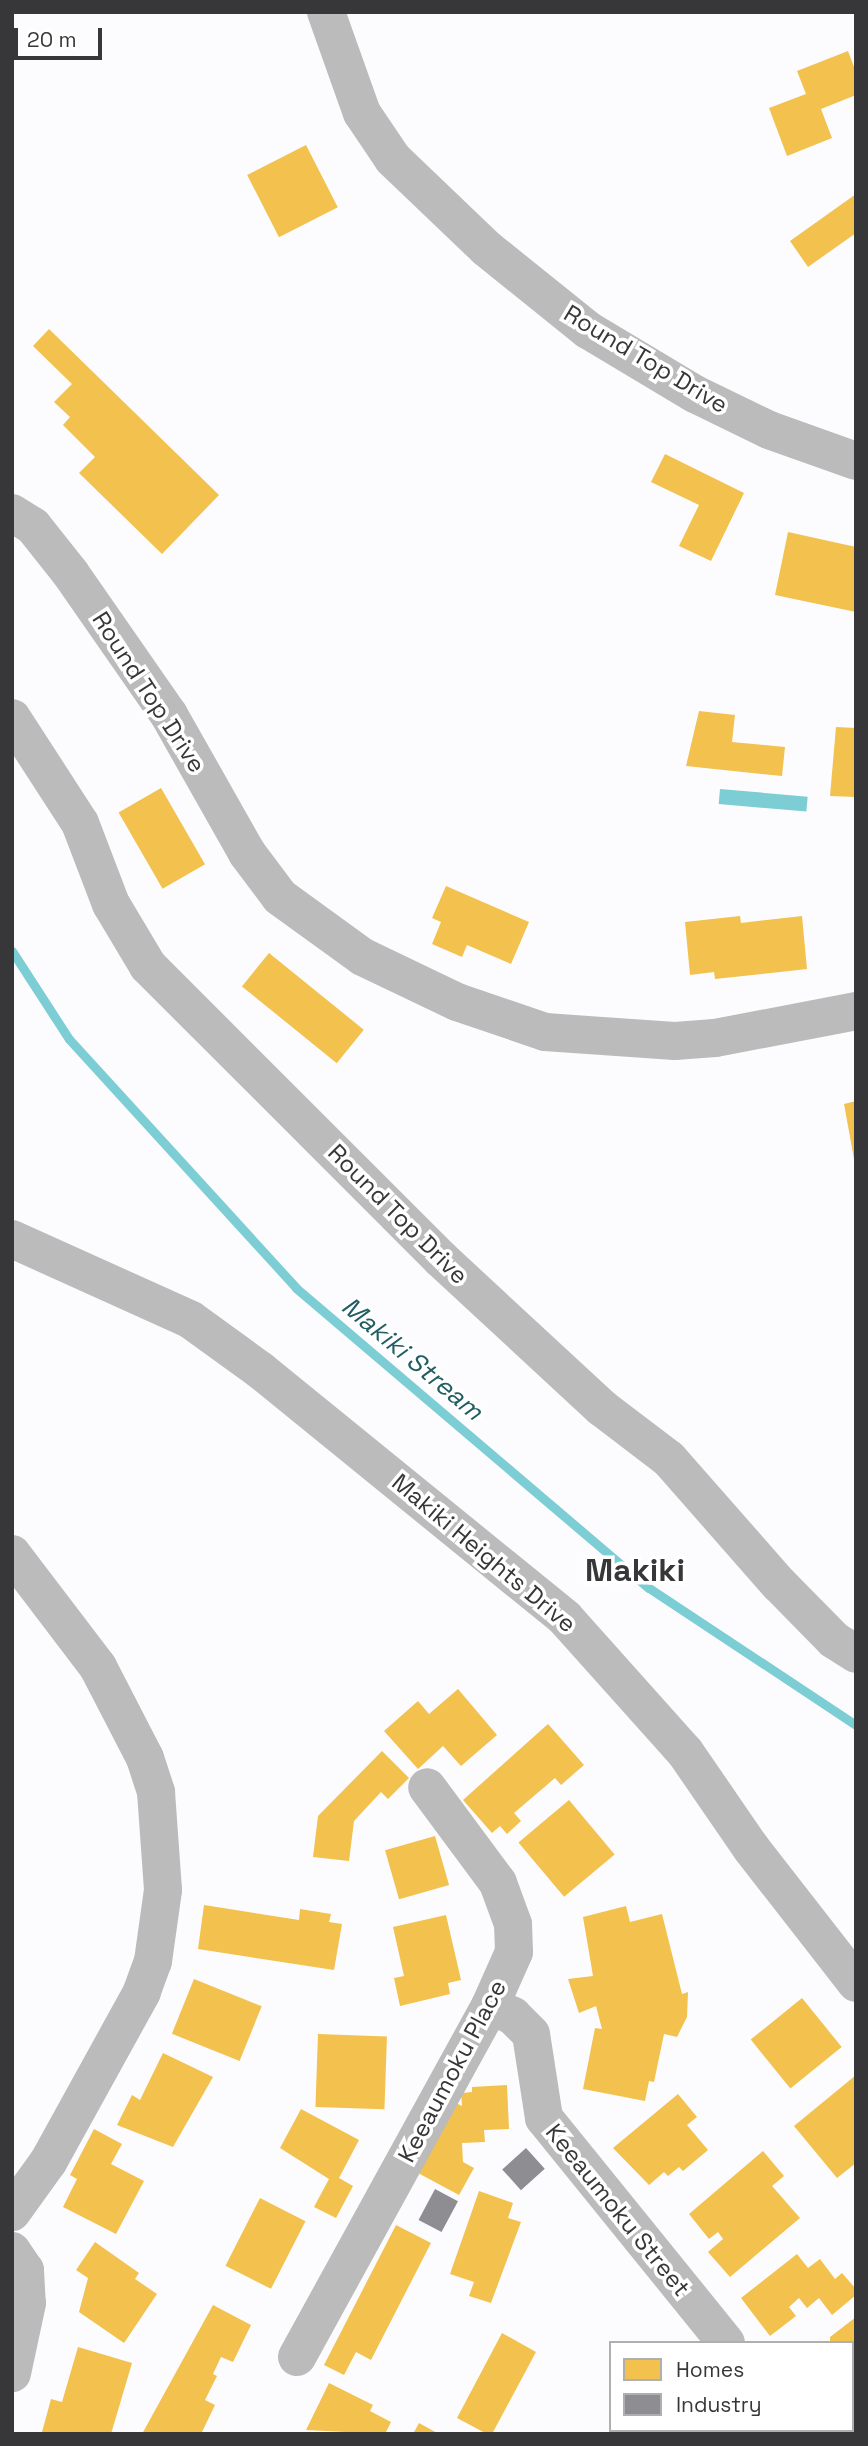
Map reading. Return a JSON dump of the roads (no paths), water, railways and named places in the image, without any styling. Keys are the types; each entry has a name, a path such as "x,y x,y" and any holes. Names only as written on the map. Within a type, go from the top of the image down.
{"street":[{"name":"Round Top Drive","path":"326,12 362,113 393,159 486,248 589,330 695,394 769,430 856,461"},
{"name":"Round Top Drive","path":"12,513 33,526 71,574 169,715 247,853 280,897 363,957 457,1002 559,1034 625,1040 702,1040 856,1011"},
{"name":"Round Top Drive","path":"12,718 80,823 111,904 148,966 441,1259 602,1408 669,1459 779,1584 834,1640 856,1654"},
{"name":"Makiki Heights Drive","path":"12,1239 191,1320 260,1370 565,1618 685,1752 751,1849 856,1983"},
{"path":"12,1554 98,1667 145,1758 156,1791 163,1890 153,1961 142,1992 62,2140 12,2212"},
{"name":"Keeaumoku Place","path":"297,2357 490,2006 514,1952 513,1924 498,1883 427,1787"},
{"name":"Keeaumoku Street","path":"490,2006 513,2016 531,2034 544,2119 724,2341"},
{"path":"12,2251 26,2270 27,2303 12,2373"}],"water":[{"path":"720,789 808,797 806,812 719,804"}],"waterway":[{"name":"Makiki Stream","path":"12,951 69,1039 296,1288 649,1588 856,1725"}],"district":[{"name":"Makiki","path":"635,1570"}]}
